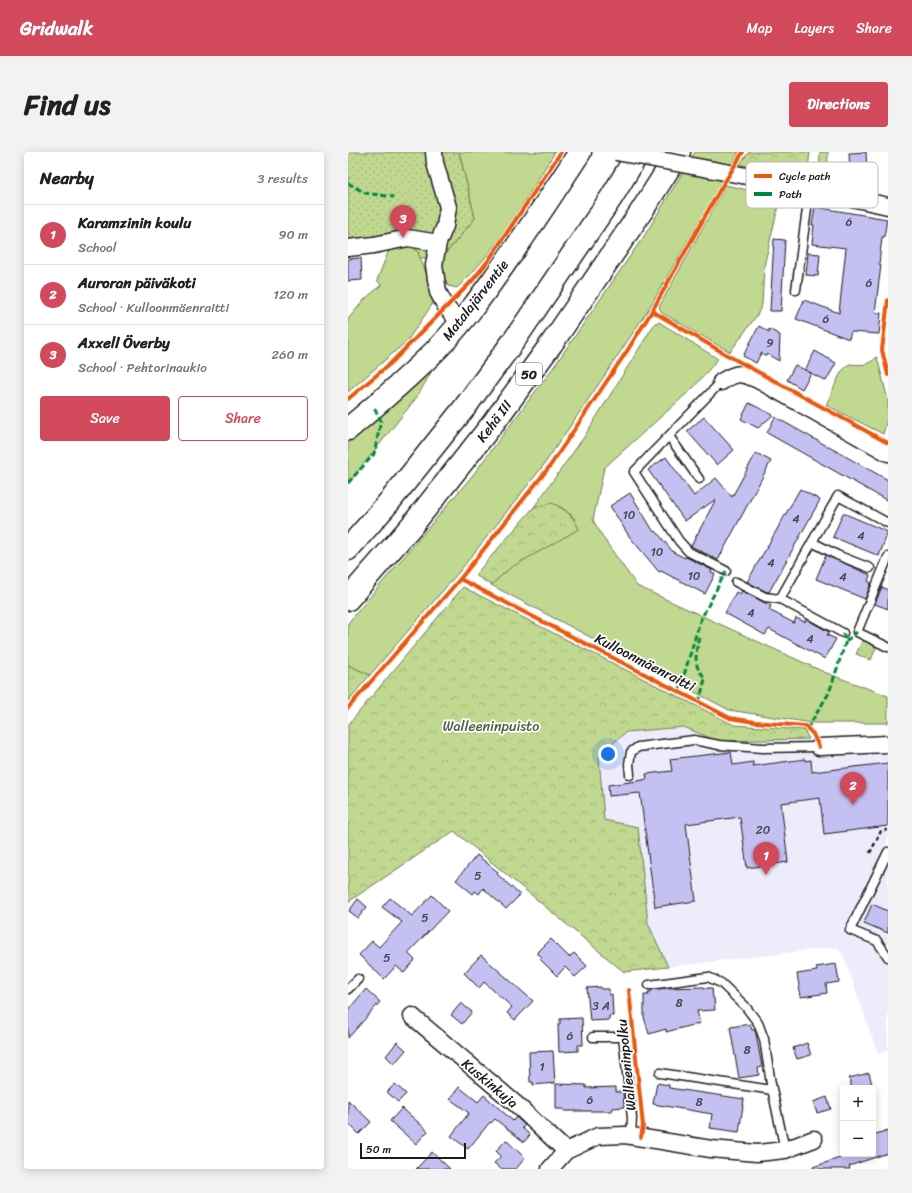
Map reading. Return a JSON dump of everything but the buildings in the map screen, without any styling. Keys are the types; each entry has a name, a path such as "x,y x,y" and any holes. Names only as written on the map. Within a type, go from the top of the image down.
{"main road":[{"name":"Matalajärventie","path":"348,429 415,370 439,346 481,298 537,218 580,152"},
{"name":"50","path":"348,549 390,501 465,407 515,339 611,198 639,152"},
{"name":"Kehä III","path":"348,599 414,523 494,422 552,343 641,212 679,152"}],"street":[{"path":"434,152 435,163 448,207 445,226 438,242 434,266 438,292 446,307 460,323"},
{"path":"616,152 746,176"},
{"path":"878,204 888,206"},
{"path":"348,248 374,245 408,238 438,242"},
{"path":"721,382 732,375 743,374 758,380 888,453"},
{"path":"819,747 888,744"},
{"name":"Kuskinkuja","path":"412,1016 517,1105 566,1151"},
{"path":"550,1169 566,1151 598,1136 631,1136 711,1149 757,1153 785,1150 814,1139"}],"lane":[{"path":"796,290 807,208"},
{"path":"721,382 634,472 679,541 689,552 726,571"},
{"path":"669,436 699,479"},
{"path":"780,599 838,496 888,523"},
{"path":"812,542 837,555 870,568"},
{"path":"888,558 885,573 857,632 888,647"},
{"path":"736,582 765,598 780,599 843,633"},
{"path":"630,775 629,764 631,752 638,747 694,740 719,745 763,748 819,747"},
{"path":"888,852 850,930 876,941 888,957"},
{"path":"649,985 708,977 720,982 745,1006 758,1023 764,1039 772,1090 785,1150"},
{"path":"348,989 358,979"},
{"path":"593,1037 623,1036 632,1118 631,1136"},
{"path":"660,1073 772,1090"}],"path":[{"path":"870,853 881,831 888,830"}],"shaded area":[{"path":"684,727 717,741 809,739 814,753 888,750 888,1050 878,1054 844,957 837,947 668,967 648,923 638,827 604,820 599,756 626,732"}],"green space":[{"path":"348,152 459,152 475,218 442,258 420,258 418,252 410,244 348,253"},
{"path":"459,152 555,152 522,206 498,241 472,273 457,288 448,286 443,273 442,258 475,218"},
{"path":"695,152 739,152 648,310 607,372 543,466 459,572 370,675 348,665 348,623 472,476 553,368 646,233"},
{"path":"749,152 810,152 809,162 746,162 746,166 739,165"},
{"path":"820,152 828,152 828,162 820,162"},
{"path":"726,185 746,190 746,208 778,208 764,266 762,305 757,315 730,352 662,313 659,307"},
{"path":"410,244 418,252 429,280 434,299 432,305 407,341 348,392 348,319 364,300 381,285 377,280 389,250 394,246"},
{"path":"659,322 718,359 694,387 604,468 593,520 604,539 637,586 824,672 888,696 888,723 812,723 729,710 491,585 510,568 575,519 561,507 547,505 534,507 584,437 655,323"},
{"path":"877,357 888,400 888,416 883,434 826,405 841,372 849,364 864,364 871,362"},
{"path":"434,367 417,397 348,484 348,443"},
{"path":"552,503 568,513 579,529 510,568 491,585 475,575 534,507"},
{"name":"Walleeninpuisto","path":"463,587 734,725 804,730 809,739 717,741 684,727 626,732 599,756 604,820 638,827 648,923 668,967 624,972 454,831 348,902 348,725"},
{"path":"863,639 877,645 871,660 856,654"},
{"path":"348,665 370,675 348,701"}],"marked path":[{"path":"348,183 365,193 394,197"},
{"path":"348,483 374,454 381,421 374,407"},
{"path":"679,692 700,621 726,571"},
{"path":"846,641 857,632"},
{"path":"807,729 829,693 846,641 843,633"},
{"path":"699,637 696,654 697,664 705,679 699,702"}],"cycle path":[{"path":"348,399 391,363 472,281 488,261 561,152"},
{"path":"348,708 460,579 550,466 652,311 718,193 743,152"},
{"path":"888,300 882,350 888,375"},
{"path":"652,311 727,355 888,443"},
{"name":"Kulloonmäenraitti","path":"460,579 730,718 755,722 805,726 813,734 819,747"},
{"name":"Walleeninpolku","path":"629,990 643,1126 641,1137"}],"place":[{"name":"Axxell Överby","path":"403,238"},
{"name":"Auroran päiväkoti","path":"853,805"},
{"name":"Karamzinin koulu","path":"766,875"}]}
